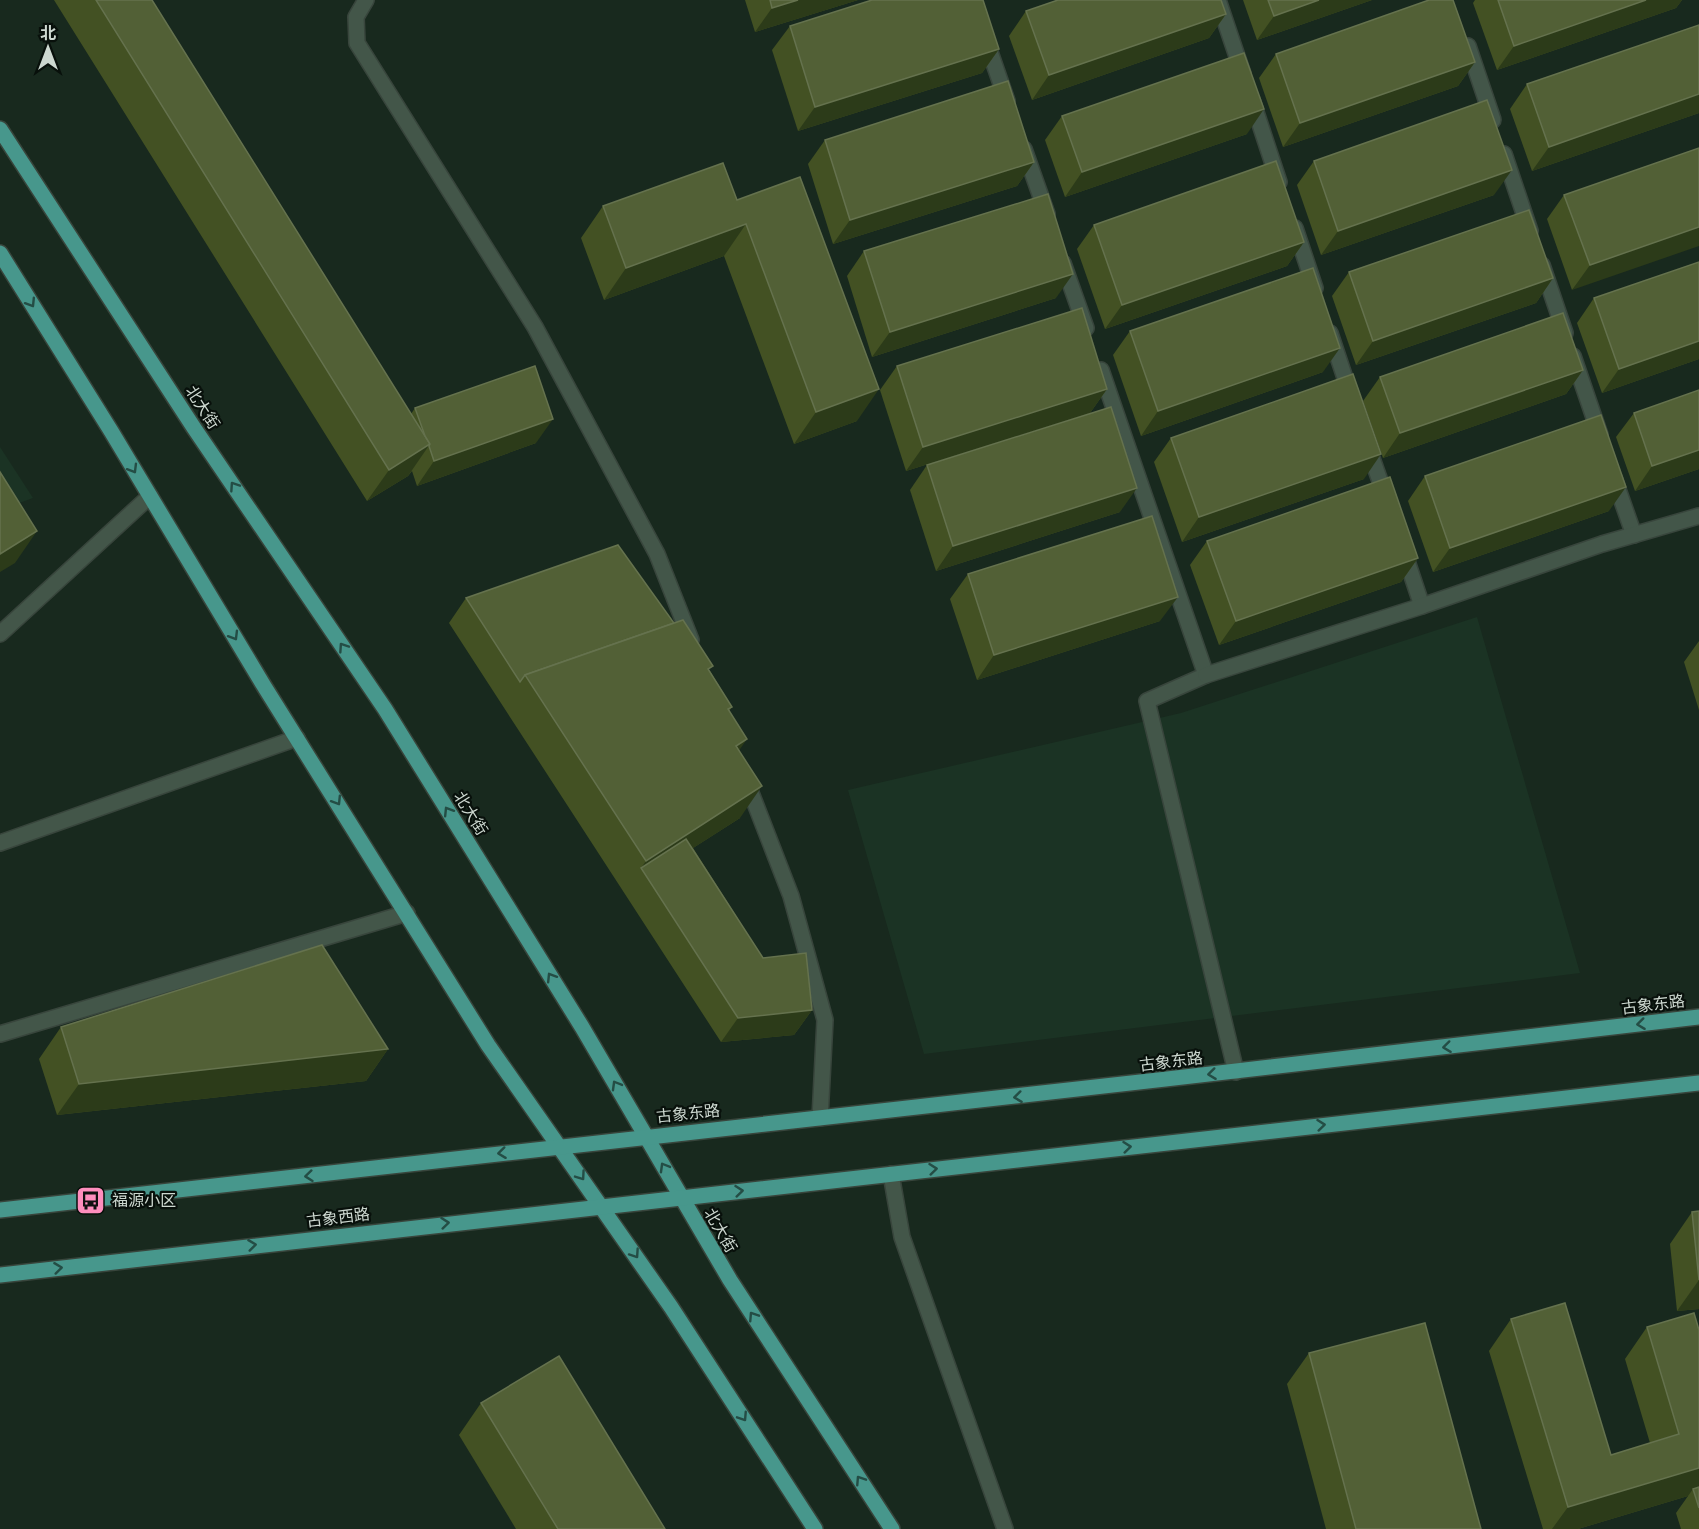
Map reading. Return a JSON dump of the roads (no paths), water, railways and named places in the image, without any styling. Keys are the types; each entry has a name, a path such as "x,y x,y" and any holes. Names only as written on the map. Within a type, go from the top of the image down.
{"main road":[{"name":"北大街","path":"0,129 194,428 385,709 582,1027 730,1280 891,1529"},
{"path":"0,253 488,1045 602,1206 815,1529"},
{"name":"古象东路","path":"646,1136 1236,1072 1699,1017"},
{"path":"681,1197 1699,1083"},
{"path":"0,1210 646,1136"},
{"name":"古象西路","path":"0,1275 681,1197"}],"street":[{"path":"366,0 356,17 357,43 535,327 657,554 696,653"},
{"path":"972,0 1011,112"},
{"path":"1218,0 1358,415"},
{"path":"1463,33 1603,446"},
{"path":"1019,135 1050,225"},
{"path":"1058,247 1089,337"},
{"path":"1097,360 1206,675"},
{"path":"1365,438 1392,516"},
{"path":"1611,468 1634,535"},
{"path":"0,634 150,496"},
{"path":"1236,1072 1147,701 1206,675 1634,535 1699,516"},
{"path":"1400,538 1422,606"},
{"path":"0,843 297,738"},
{"path":"739,763 791,896 825,1020 820,1118"},
{"path":"0,1034 407,913"},
{"path":"891,1174 902,1237 1005,1529"}],"place":[{"name":"福源小区","path":"91,1200"}]}
